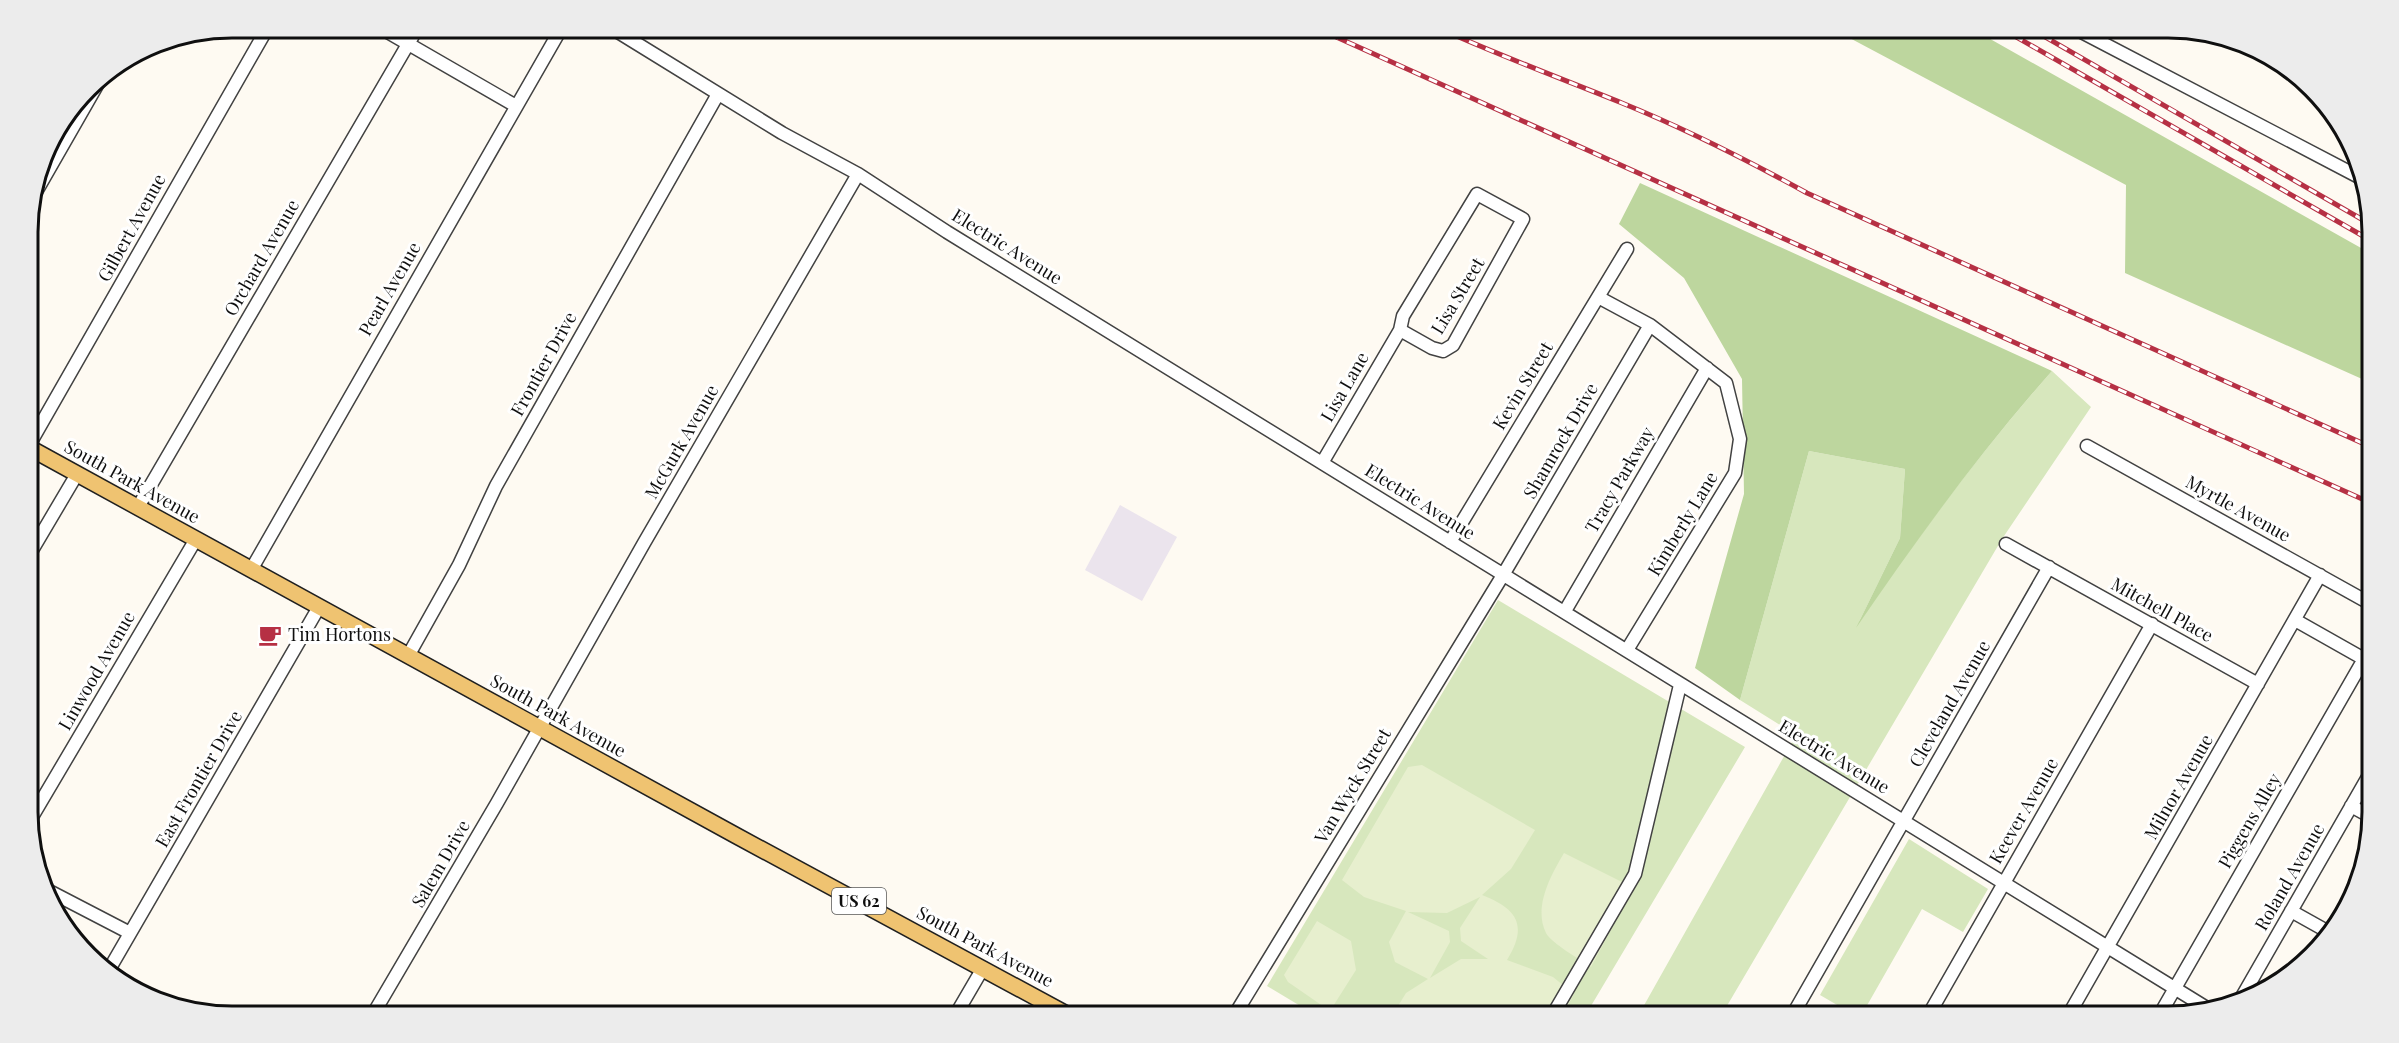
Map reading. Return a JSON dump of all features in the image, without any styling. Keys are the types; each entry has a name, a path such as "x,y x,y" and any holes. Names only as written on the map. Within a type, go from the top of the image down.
{"main road":[{"name":"South Park Avenue","path":"38,453 1051,1006"}],"street":[{"name":"Gilbert Avenue","path":"38,430 262,38"},
{"path":"398,38 516,106"},
{"name":"Orchard Avenue","path":"138,507 412,38"},
{"name":"Pearl Avenue","path":"251,570 556,38"},
{"name":"Electric Avenue","path":"628,38 782,133 858,174 947,232 2199,1003"},
{"path":"2093,38 2353,174"},
{"name":"Frontier Drive","path":"408,656 459,565 496,486 718,94"},
{"path":"47,173 88,102"},
{"name":"McGurk Avenue","path":"539,728 858,174"},
{"name":"Lisa Street","path":"1477,194 1523,219 1453,345 1443,351 1432,348 1400,330 1403,316 1477,194"},
{"name":"Kevin Street","path":"1450,542 1628,249"},
{"name":"Kimberly Lane","path":"1598,297 1650,325 1726,383 1740,439 1735,473 1626,650"},
{"name":"Shamrock Drive","path":"1503,575 1650,325"},
{"name":"Lisa Lane","path":"1322,463 1400,330"},
{"name":"Tracy Parkway","path":"1565,611 1707,368"},
{"name":"Myrtle Avenue","path":"2087,446 2362,599"},
{"path":"38,540 77,474"},
{"name":"Linwood Avenue","path":"38,807 195,539"},
{"name":"Mitchell Place","path":"2006,544 2258,684"},
{"name":"Cleveland Avenue","path":"1798,1005 2049,567"},
{"name":"Van Wyck Street","path":"1240,1005 1503,575"},
{"name":"Milnor Avenue","path":"2074,1005 2320,575"},
{"name":"East Frontier Drive","path":"112,964 319,607"},
{"path":"2295,620 2362,657"},
{"name":"Keever Avenue","path":"1934,1005 2152,624"},
{"name":"Piggens Alley","path":"2165,1005 2362,661"},
{"path":"1558,1005 1635,874 1680,685"},
{"name":"Salem Drive","path":"378,1006 539,728"},
{"name":"Roland Avenue","path":"2247,989 2362,787"},
{"path":"2351,806 2362,812"},
{"path":"56,895 130,933"},
{"path":"2291,912 2322,928"},
{"path":"961,1006 983,968"}],"shaded area":[{"path":"1120,505 1177,537 1142,601 1085,570"}],"green space":[{"path":"1850,38 1989,38 2362,248 2362,379 2125,273 2126,185"},
{"path":"1640,183 2052,371 1950,496 1856,628 1900,538 1905,469 1809,451 1740,700 1695,668 1744,494 1742,379 1684,278 1619,224"},
{"path":"2052,371 2091,407 2002,539 1727,1005 1644,1005 1796,735 1740,700 1809,451 1905,469 1900,538 1859,622 1905,557 2001,431"},
{"path":"1498,600 1745,747 1591,1005 1299,1005 1267,986"},
{"path":"1422,765 1535,830 1511,869 1482,895 1504,906 1516,920 1517,937 1507,960 1553,977 1574,994 1568,1005 1398,1005 1406,993 1428,979 1395,962 1389,942 1406,911 1364,897 1342,880 1408,767","holes":["1480,897 1460,928 1461,941 1488,959 1461,959 1430,978 1450,942 1449,931 1408,912 1447,913"]},
{"path":"1909,839 1988,889 1963,932 1922,909 1867,1005 1837,1005 1820,995"},
{"path":"1564,853 1622,882 1627,900 1591,967 1554,942 1546,933 1543,923 1545,892"},
{"path":"1317,921 1351,941 1356,970 1334,1005 1322,1005 1288,982 1284,975"}],"railway":[{"path":"1338,38 2362,499"},
{"path":"1461,38 1669,123 1807,193 2362,443"},
{"path":"2018,38 2362,235"},
{"path":"2047,38 2361,219"}],"place":[{"name":"Tim Hortons","path":"270,635"}]}
